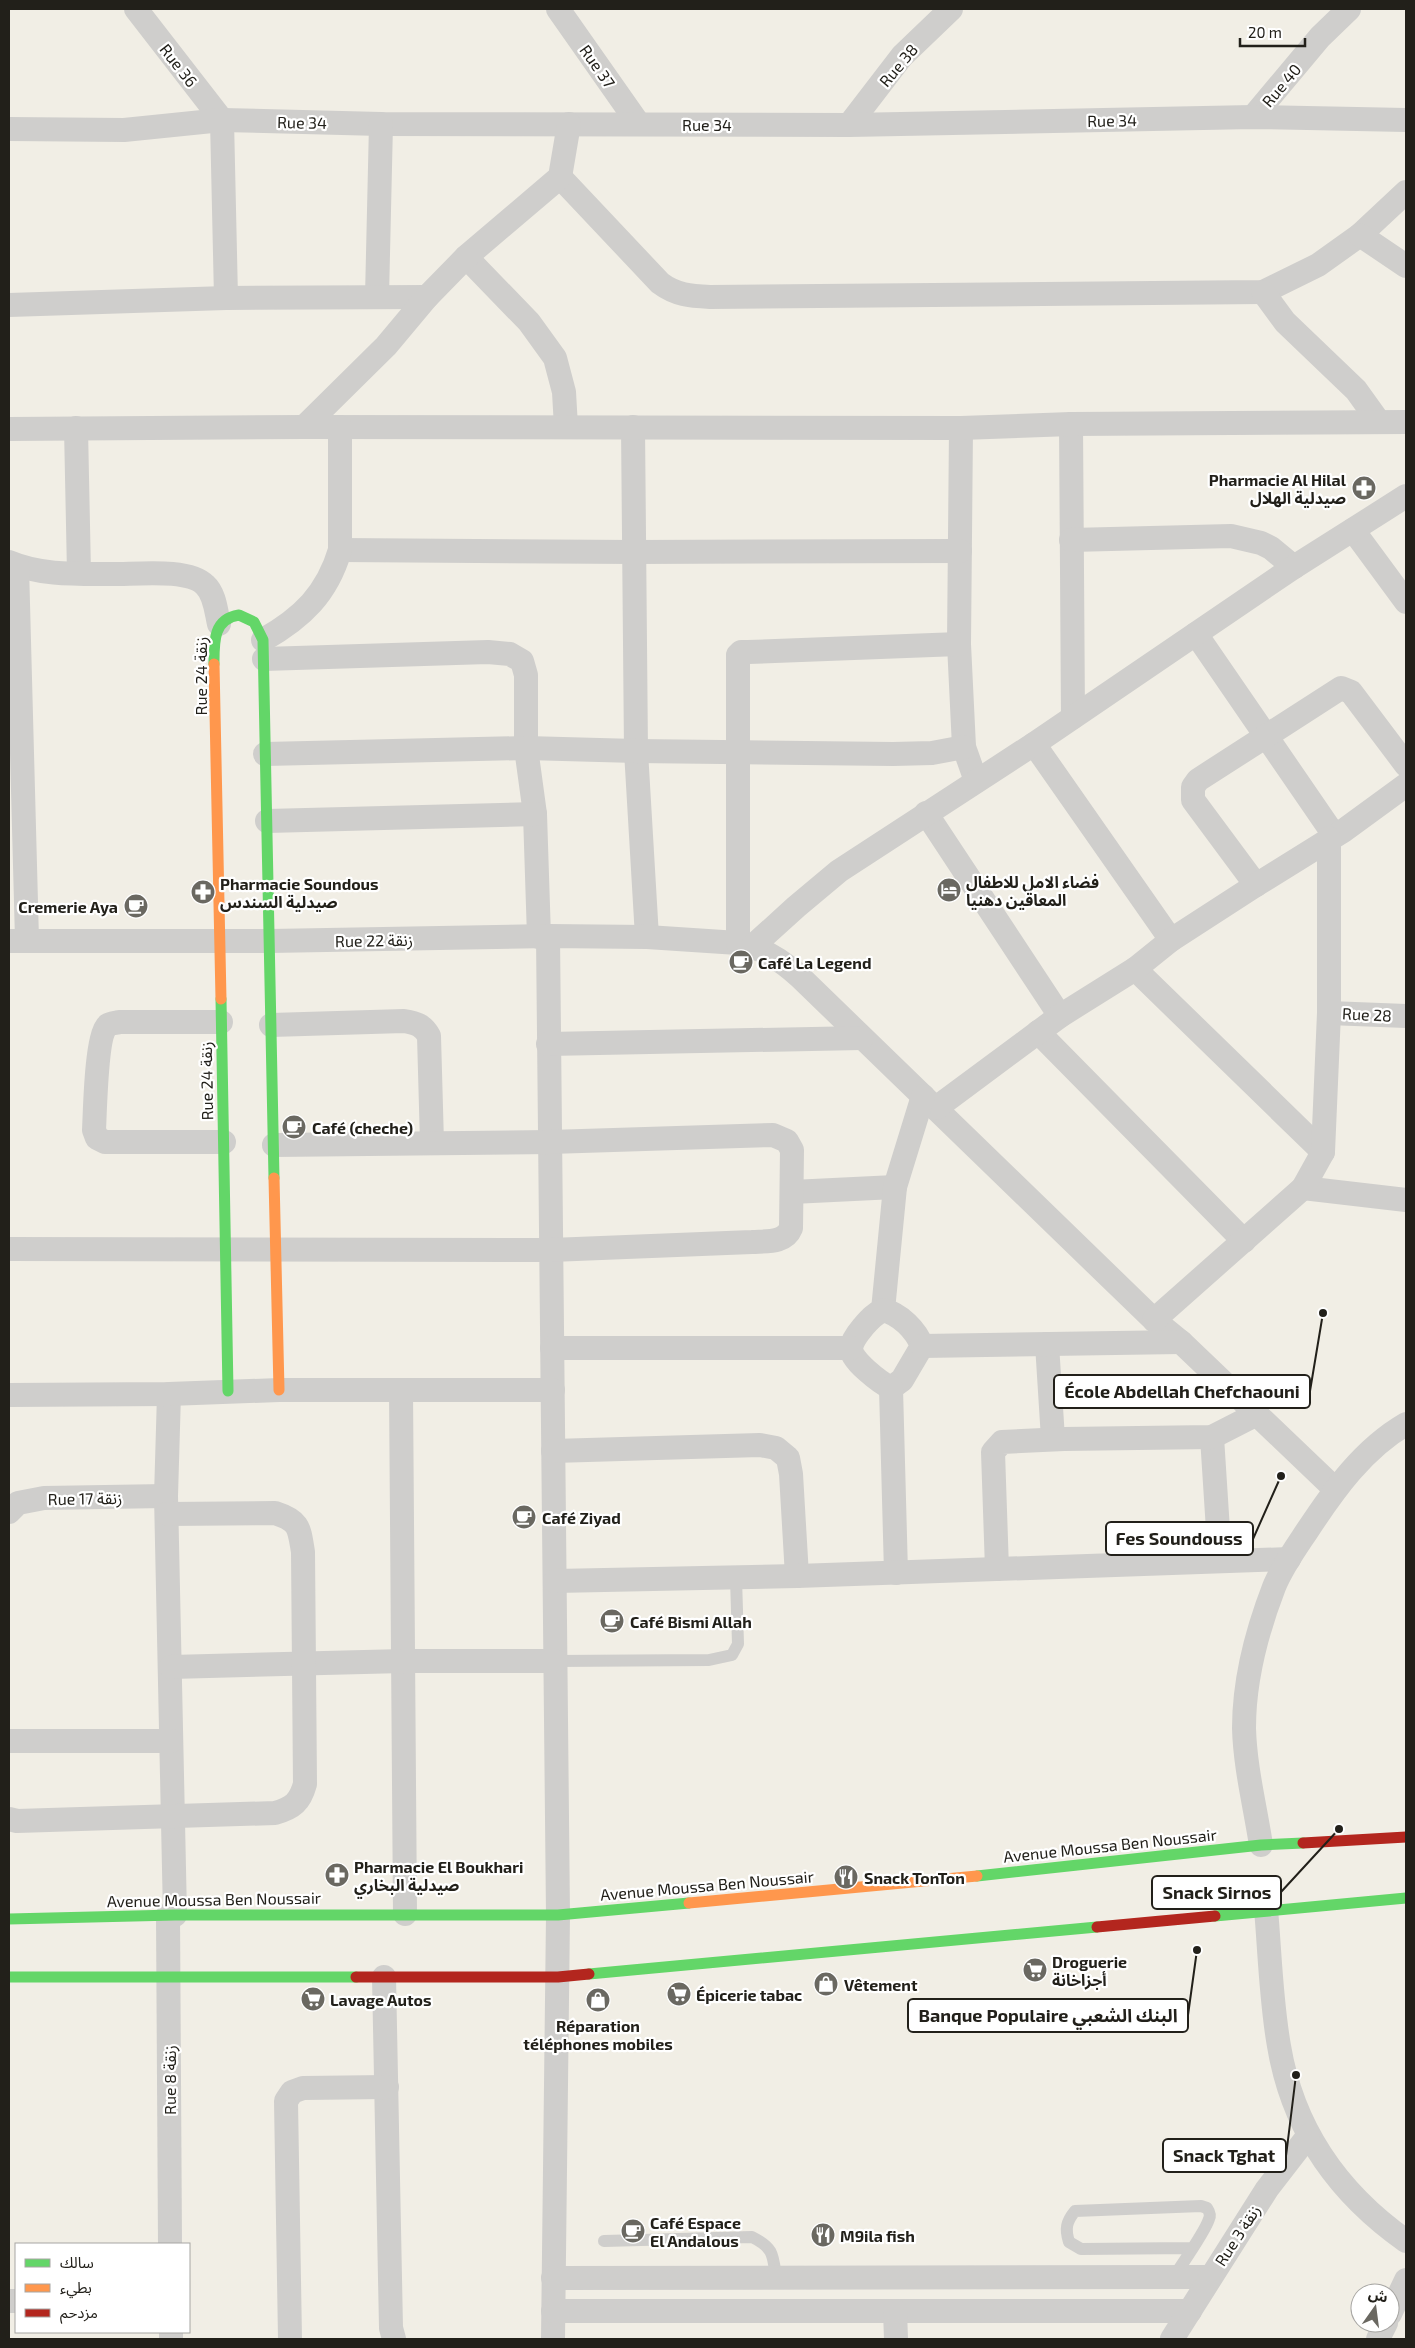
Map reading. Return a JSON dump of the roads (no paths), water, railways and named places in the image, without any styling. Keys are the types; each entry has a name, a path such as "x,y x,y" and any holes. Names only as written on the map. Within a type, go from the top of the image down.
{"street":[{"name":"Rue 36","path":"136,9 222,120"},
{"name":"Rue 37","path":"558,9 638,124"},
{"name":"Rue 38","path":"849,125 902,56 951,9"},
{"name":"Rue 40","path":"1253,117 1320,37 1349,9"},
{"name":"Rue 34","path":"9,129 124,130 222,120 381,124 849,125 1253,117 1406,120"},
{"path":"222,120 226,298"},
{"path":"377,297 381,124"},
{"path":"304,426 386,346 428,297 466,257 560,177 569,124"},
{"path":"560,177 660,283 685,296 1263,292 1318,265 1360,235 1406,192"},
{"path":"1360,235 1406,266"},
{"path":"466,257 529,322 555,358 564,392 566,427"},
{"path":"1263,292 1285,322 1356,390 1379,422"},
{"path":"9,305 226,298 428,297"},
{"path":"9,428 304,426 961,428 1071,424 1406,422"},
{"path":"1071,424 1073,717"},
{"path":"263,649 309,607 334,569 340,550 340,427"},
{"path":"76,428 79,573"},
{"path":"633,428 636,751 647,937"},
{"path":"961,428 959,644 964,747 976,781"},
{"path":"746,945 839,871 1034,744 1294,567 1406,496"},
{"path":"1353,530 1406,602"},
{"path":"1071,540 1231,536 1261,543 1271,548 1294,567"},
{"path":"340,550 634,552 960,551"},
{"path":"18,941 13,564 53,572 157,574 191,577 201,581 210,591 219,624"},
{"name":"Rue 24 زنقة","path":"228,1391 214,638 219,624 227,617 237,614 247,616 256,621 262,630 279,1390"},
{"path":"1154,1320 1303,1188 1323,1152 1329,1013 1331,836 1267,737 1196,634"},
{"path":"746,945 737,751 736,660 741,652 959,644"},
{"path":"263,649 488,652 510,654 522,661 526,675 526,748 535,814 543,937 550,1142 558,1915 552,2339"},
{"path":"1256,885 1193,800 1192,791 1198,780 1267,737 1338,688 1351,692 1406,765"},
{"path":"1034,744 1172,940"},
{"path":"266,754 526,748 636,751 932,753 964,747"},
{"path":"883,1310 895,1187 929,1102 1136,968 1172,940 1256,885 1331,836 1343,831 1406,785"},
{"path":"926,813 1060,1016"},
{"path":"267,820 535,814"},
{"name":"Rue 22 زنقة","path":"18,941 270,941 647,937 746,945"},
{"path":"746,945 786,964 1154,1320 1181,1342 1335,1489"},
{"path":"1136,968 1323,1152"},
{"name":"Rue 28","path":"1329,1013 1406,1016"},
{"path":"272,1025 404,1021 418,1024 425,1028 429,1036 432,1143"},
{"path":"222,1022 119,1022 108,1024 104,1030 98,1056 94,1130 97,1138 105,1142 224,1142"},
{"path":"1038,1032 1244,1241"},
{"path":"548,1044 862,1038"},
{"path":"9,1250 276,1248 551,1250 752,1242 781,1239 788,1235 792,1228 792,1150 786,1141 773,1135 550,1142 274,1144"},
{"path":"792,1192 895,1187"},
{"path":"1303,1188 1406,1200"},
{"path":"891,1388 878,1380 852,1354 851,1348 856,1336 875,1313 883,1310 891,1312 912,1328 922,1346"},
{"path":"922,1346 1181,1342"},
{"path":"1047,1344 1053,1439"},
{"path":"891,1388 902,1380 922,1346"},
{"path":"552,1348 851,1348"},
{"path":"891,1388 896,1573"},
{"path":"9,1395 169,1394 279,1390 552,1390"},
{"path":"401,1390 406,1914"},
{"name":"Rue 8 زنقة","path":"169,1394 167,1505 174,1815 169,1979 170,2243"},
{"path":"997,1569 993,1452 1002,1442 1053,1439 1212,1437 1257,1414"},
{"path":"1261,1845 1244,1728 1248,1687 1259,1632 1275,1587 1289,1559 1335,1489 1371,1450 1391,1432 1406,1424"},
{"path":"1212,1437 1220,1561"},
{"path":"553,1451 727,1444 760,1445 776,1448 788,1458 797,1576"},
{"name":"Rue 17 زنقة","path":"9,1512 18,1503 44,1498 167,1505 275,1513 290,1518 300,1531 303,1552 305,1784 301,1799 289,1809 275,1812 174,1815"},
{"path":"555,1581 736,1578 1289,1559"},
{"path":"171,1666 404,1661 556,1661"},
{"path":"9,1740 171,1741"},
{"path":"9,1819 17,1821 174,1815"},
{"name":"Avenue Moussa Ben Noussair","path":"9,1919 172,1915 558,1915 927,1882 1261,1845 1406,1837"},
{"path":"9,1978 558,1977 1406,1898"},
{"path":"1266,1910 1279,2046 1291,2092 1308,2136 1327,2168 1375,2217 1406,2241"},
{"path":"384,1977 391,2328 394,2339"},
{"path":"290,2339 286,2101 292,2092 304,2088 387,2087"},
{"name":"Rue 3 زنقة","path":"1172,2339 1267,2189 1308,2136"},
{"path":"553,2278 1210,2277"},
{"path":"1400,2293 1406,2280"},
{"path":"553,2311 1190,2311"},
{"path":"895,2311 896,2339"}],"lane":[{"path":"556,1661 709,1660 732,1655 738,1644 736,1578"},
{"path":"1173,2278 1192,2248 1209,2220 1210,2213 1207,2208 1201,2206 1075,2211 1068,2220 1066,2232 1070,2242 1081,2249 1192,2248"},
{"path":"604,2241 752,2237 764,2243 773,2253 776,2278"}],"place":[{"name":"Pharmacie Al Hilal صيدلية الهلال","path":"1364,488"},
{"name":"فضاء الامل للاطفال المعاقين دهنيا","path":"949,890"},
{"name":"Pharmacie Soundous صيدلية السندس","path":"203,892"},
{"name":"Cremerie Aya","path":"136,906"},
{"name":"Café La Legend","path":"741,962"},
{"name":"Café (cheche)","path":"294,1127"},
{"name":"École Abdellah Chefchaouni","path":"1323,1313"},
{"name":"Fes Soundouss","path":"1281,1476"},
{"name":"Café Ziyad","path":"524,1517"},
{"name":"Café Bismi Allah","path":"612,1621"},
{"name":"Snack Sirnos","path":"1339,1829"},
{"name":"Pharmacie El Boukhari صيدلية البخاري","path":"337,1875"},
{"name":"Snack TonTon","path":"846,1877"},
{"name":"Banque Populaire البنك الشعبي","path":"1197,1950"},
{"name":"Droguerie أجزاخانة","path":"1035,1970"},
{"name":"Vêtement","path":"826,1984"},
{"name":"Épicerie tabac","path":"679,1994"},
{"name":"Lavage Autos","path":"313,1999"},
{"name":"Réparation téléphones mobiles","path":"598,2000"},
{"name":"Snack Tghat","path":"1296,2075"},
{"name":"Café Espace El Andalous","path":"633,2231"},
{"name":"M9ila fish","path":"823,2235"}]}
